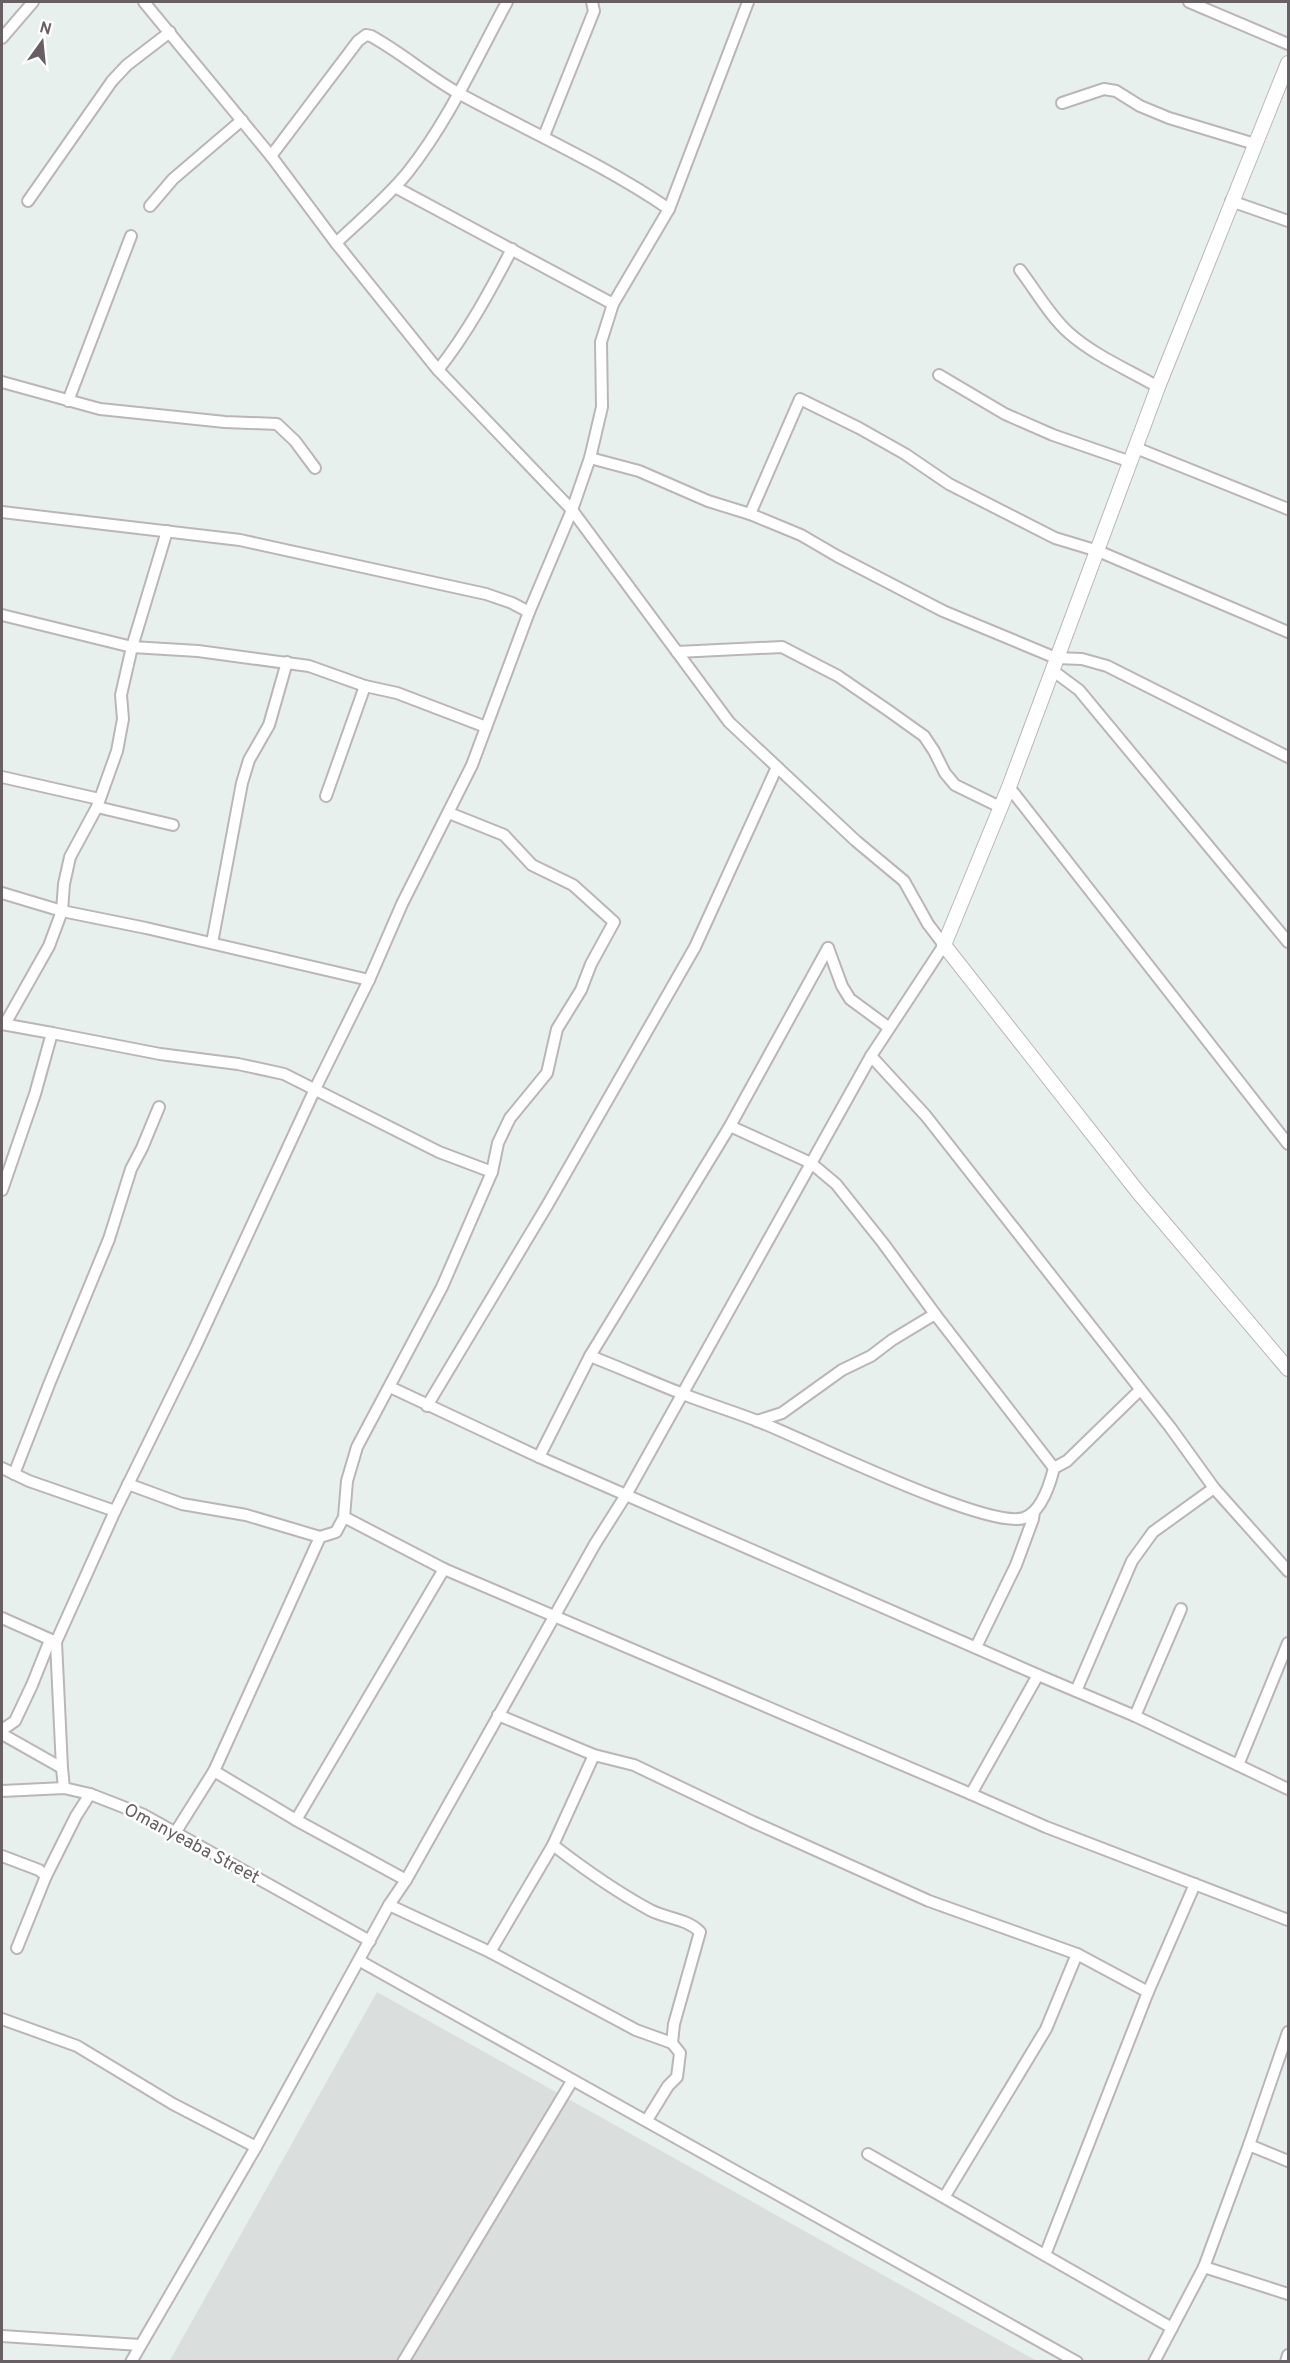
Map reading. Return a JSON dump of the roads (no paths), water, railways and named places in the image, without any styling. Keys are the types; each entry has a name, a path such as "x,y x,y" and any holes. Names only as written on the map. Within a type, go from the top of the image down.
{"street":[{"path":"2,38 33,2"},
{"path":"144,2 271,156 336,243 438,370 572,510 729,722 856,841 904,881 928,924 1138,1192 1288,1369"},
{"path":"336,243 395,188 437,131 507,2"},
{"path":"543,136 594,11 592,2"},
{"path":"62,1768 2,1732 15,1721 33,1685 195,1348 315,1089 369,980 402,904 472,765 529,612 572,510 590,458 601,414 601,342 613,303 669,209 748,2"},
{"path":"1189,2 1288,44"},
{"path":"28,201 112,81 127,65 170,32"},
{"path":"271,156 358,41 366,35 376,39 458,93 580,155 669,209"},
{"path":"131,2361 256,2147 389,1905 406,1880 595,1544 626,1495 871,1056 944,945 1009,787 1158,387 1231,201 1255,144 1284,90 1288,63"},
{"path":"1062,103 1104,89 1116,91 1140,106 1169,118 1255,144"},
{"path":"150,206 173,179 242,120"},
{"path":"395,188 613,303"},
{"path":"1231,201 1288,221"},
{"path":"68,401 131,236"},
{"path":"438,370 458,345 485,301 512,249"},
{"path":"1020,270 1058,322 1069,333 1088,347 1158,387"},
{"path":"939,375 1005,414 1053,435 1131,462"},
{"path":"2,382 100,409 234,423 277,424 295,441 315,468"},
{"path":"750,514 800,399 860,428 905,454 949,484 1054,538 1098,551 1288,632"},
{"path":"1136,448 1288,509"},
{"path":"590,458 639,471 708,501 750,514 801,535 944,611 1054,664 1079,690 1288,942"},
{"path":"2,512 240,540 486,594 529,612"},
{"path":"167,531 132,647 121,695 122,733 98,803 70,857 64,884 62,911 49,946 3,1024 160,1054 256,1067 284,1074 440,1152 492,1172"},
{"path":"2,615 132,647 198,651 309,666 365,686 397,693 486,726"},
{"path":"677,652 783,647 838,675 924,736 945,773 955,785 1000,807"},
{"path":"1054,664 1082,659 1107,666 1288,757"},
{"path":"212,943 242,783 249,760 269,725 287,662"},
{"path":"326,796 365,686"},
{"path":"427,1406 554,1194 696,946 777,767"},
{"path":"2,777 173,825"},
{"path":"1009,787 1288,1144"},
{"path":"128,1484 182,1504 246,1515 320,1537 336,1532 344,1517 350,1463 357,1447 442,1287 492,1172 498,1143 510,1118 547,1073 557,1029 581,990 591,964 614,922 573,885 532,865 504,835 449,813"},
{"path":"2,893 62,911 369,980"},
{"path":"539,1457 590,1356 730,1126 828,948 842,986 850,999 888,1028"},
{"path":"2,1190 35,1094 52,1033"},
{"path":"871,1056 926,1116 1170,1427 1214,1488 1288,1571"},
{"path":"14,1474 109,1239 131,1169 159,1107"},
{"path":"730,1126 811,1163 836,1184 1054,1468"},
{"path":"757,1421 782,1413 842,1370 871,1356 934,1314"},
{"path":"590,1356 682,1394 757,1421 954,1505 992,1517 1009,1519 1026,1517 1034,1512"},
{"path":"390,1386 427,1406 539,1457 1135,1716 1288,1789"},
{"path":"976,1647 1016,1565 1034,1512 1051,1481 1054,1468 1067,1461 1140,1390"},
{"path":"2,1468 115,1511"},
{"path":"1076,1691 1132,1561 1153,1532 1214,1488"},
{"path":"344,1517 444,1569 1046,1827 1288,1920"},
{"path":"175,1833 214,1771 320,1537"},
{"path":"296,1820 444,1569"},
{"path":"1135,1716 1181,1609"},
{"path":"2,1618 53,1641"},
{"path":"53,1641 64,1788"},
{"path":"1238,1765 1288,1643"},
{"path":"971,1794 1038,1675"},
{"path":"498,1715 594,1755 634,1765 753,1822 929,1901 1077,1954 1148,1992"},
{"path":"490,1952 553,1845 594,1755"},
{"path":"214,1771 296,1820 406,1880"},
{"name":"Omanyeaba Street","path":"2,1791 64,1788 90,1794 144,1815 370,1941"},
{"path":"17,1948 46,1876 76,1816 90,1794"},
{"path":"553,1845 604,1884 653,1911 692,1924 700,1932 674,2024 672,2043"},
{"path":"2,1856 39,1870 46,1876"},
{"path":"1046,2255 1148,1992 1195,1884"},
{"path":"389,1905 490,1952 636,2030 672,2043 680,2053 677,2077 668,2086 647,2120"},
{"path":"945,2196 1046,2029 1077,1954"},
{"path":"360,1961 1077,2361"},
{"path":"2,2019 77,2046 183,2109 256,2147"},
{"path":"1154,2361 1204,2268 1288,2032"},
{"path":"403,2361 572,2081"},
{"path":"1249,2145 1288,2161"},
{"path":"868,2154 1172,2328"},
{"path":"1204,2268 1288,2294"},
{"path":"2,2336 140,2345"},
{"path":"1286,2361 1288,2355"}]}
